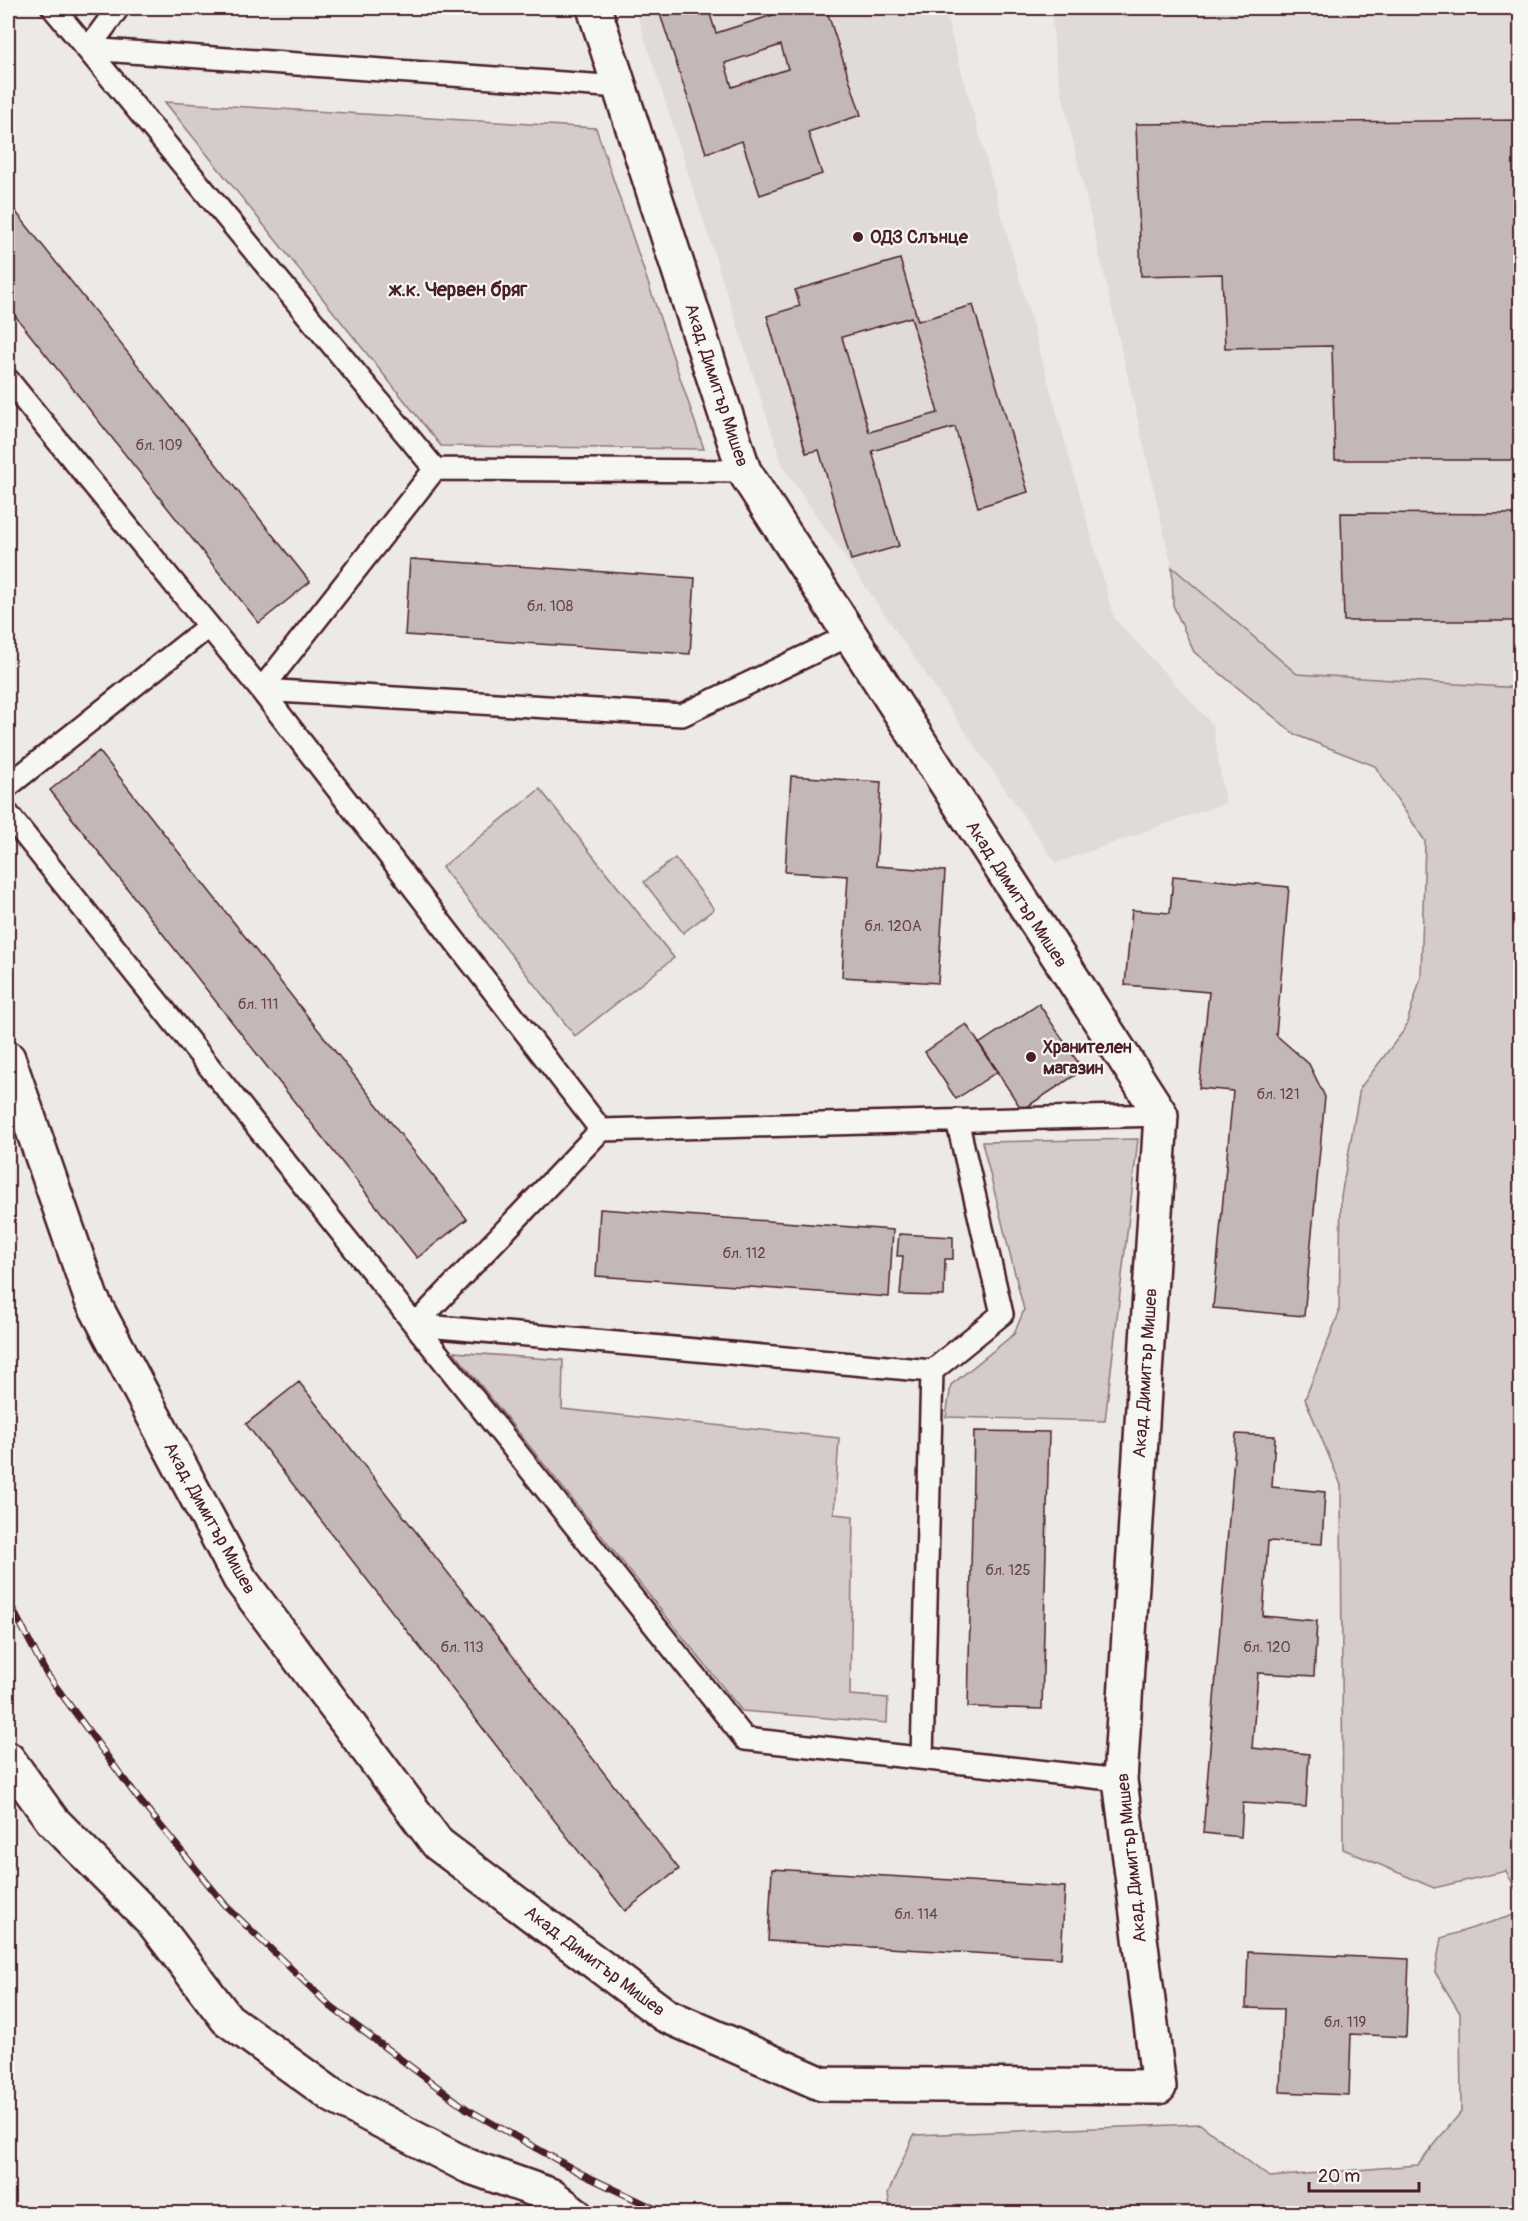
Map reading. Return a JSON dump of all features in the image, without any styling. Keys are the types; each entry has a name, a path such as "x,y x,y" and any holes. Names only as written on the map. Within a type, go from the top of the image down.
{"street":[{"name":"Акад. Димитър Мишев","path":"8,1058 91,1298 240,1579 438,1844 665,2014 822,2084 1159,2087 1120,1780 1161,1115 744,471 594,8"},
{"path":"8,1759 52,1820 154,1923 227,2019 333,2096 468,2166 550,2195 575,2214"}],"lane":[{"path":"53,8 435,470"},
{"path":"88,49 118,8"},
{"path":"88,49 620,87"},
{"path":"8,380 261,690 601,1130"},
{"path":"435,470 744,471"},
{"path":"261,690 435,470"},
{"path":"8,786 209,626"},
{"path":"261,690 682,715 850,635"},
{"path":"8,814 745,1739 1120,1780"},
{"path":"415,1325 601,1130 1161,1115"},
{"path":"415,1325 932,1371 1002,1314 957,1120"},
{"path":"922,1758 932,1371"}],"shaded area":[{"name":"ОДЗ Слънце","path":"635,8 944,8 1114,618 1213,725 1225,803 1056,863 783,467"},
{"path":"1051,8 1520,8 1520,688 1297,674 1172,567 1057,72"},
{"path":"165,102 596,128 704,449 441,446"},
{"path":"1172,567 1297,674 1520,688 1520,1897 1506,1871 1434,1888 1343,1849 1341,1485 1305,1399 1339,1313 1341,1196 1360,1088 1405,1029 1421,977 1425,841 1375,766 1296,735 1194,652 1173,605"},
{"path":"540,789 674,958 575,1036 442,867"},
{"path":"675,858 714,909 683,933 644,882"},
{"path":"1138,1139 1105,1421 946,1417 951,1385 1014,1334 1024,1310 982,1142"},
{"path":"454,1352 563,1360 562,1409 839,1438 834,1514 853,1516 850,1695 888,1698 887,1723 742,1711"},
{"path":"1520,1913 1520,2213 891,2213 888,2193 914,2135 1200,2124 1269,2177 1418,2165 1461,2112 1460,2013 1435,1972 1441,1938"}],"building":[{"path":"453,8 522,8 521,13"},
{"path":"658,8 708,8 716,33 773,15 770,8 826,8 861,115 808,132 822,174 760,195 742,141 706,153","holes":["781,45 788,69 732,87 725,63"]},
{"path":"1520,120 1520,460 1335,460 1332,346 1225,348 1222,274 1141,276 1136,124"},
{"path":"8,202 310,582 259,623 8,307"},
{"path":"900,259 918,321 973,305 1028,492 978,507 955,427 872,451 899,546 851,560 819,450 806,453 767,316 800,306 795,290","holes":["911,317 938,413 869,432 842,337"]},
{"path":"1341,513 1520,514 1520,621 1344,621"},
{"path":"410,559 695,578 690,654 405,635"},
{"path":"99,751 467,1219 417,1258 50,790"},
{"path":"791,776 881,782 876,866 945,871 938,983 842,977 848,876 785,872"},
{"path":"1173,876 1289,887 1276,1035 1309,1064 1325,1097 1304,1316 1213,1308 1233,1091 1199,1088 1209,992 1125,985 1132,910 1170,913"},
{"name":"Хранителен магазин","path":"1039,1004 1083,1070 1022,1110 979,1044"},
{"path":"966,1024 998,1071 956,1099 925,1052"},
{"path":"600,1209 893,1230 889,1297 596,1276"},
{"path":"899,1234 953,1237 953,1259 945,1259 944,1296 900,1295 903,1256 897,1256"},
{"path":"299,1382 679,1869 625,1911 246,1424"},
{"path":"974,1431 1049,1432 1042,1709 968,1707"},
{"path":"1236,1434 1275,1436 1272,1487 1325,1492 1322,1544 1268,1541 1263,1616 1317,1621 1314,1676 1258,1673 1252,1748 1309,1754 1306,1807 1243,1803 1241,1837 1203,1833"},
{"path":"772,1869 1065,1887 1061,1958 768,1941"},
{"path":"1248,1952 1409,1959 1406,2037 1351,2034 1349,2095 1280,2092 1283,2009 1246,2008"}],"railway":[{"path":"8,1600 46,1673 137,1797 227,1907 331,2007 467,2109 582,2174 666,2214"}],"place":[{"name":"ОДЗ Слънце","path":"858,237"},
{"name":"Хранителен магазин","path":"1031,1057"}],"district":[{"name":"ж.к. Червен бряг","path":"458,289"}]}
